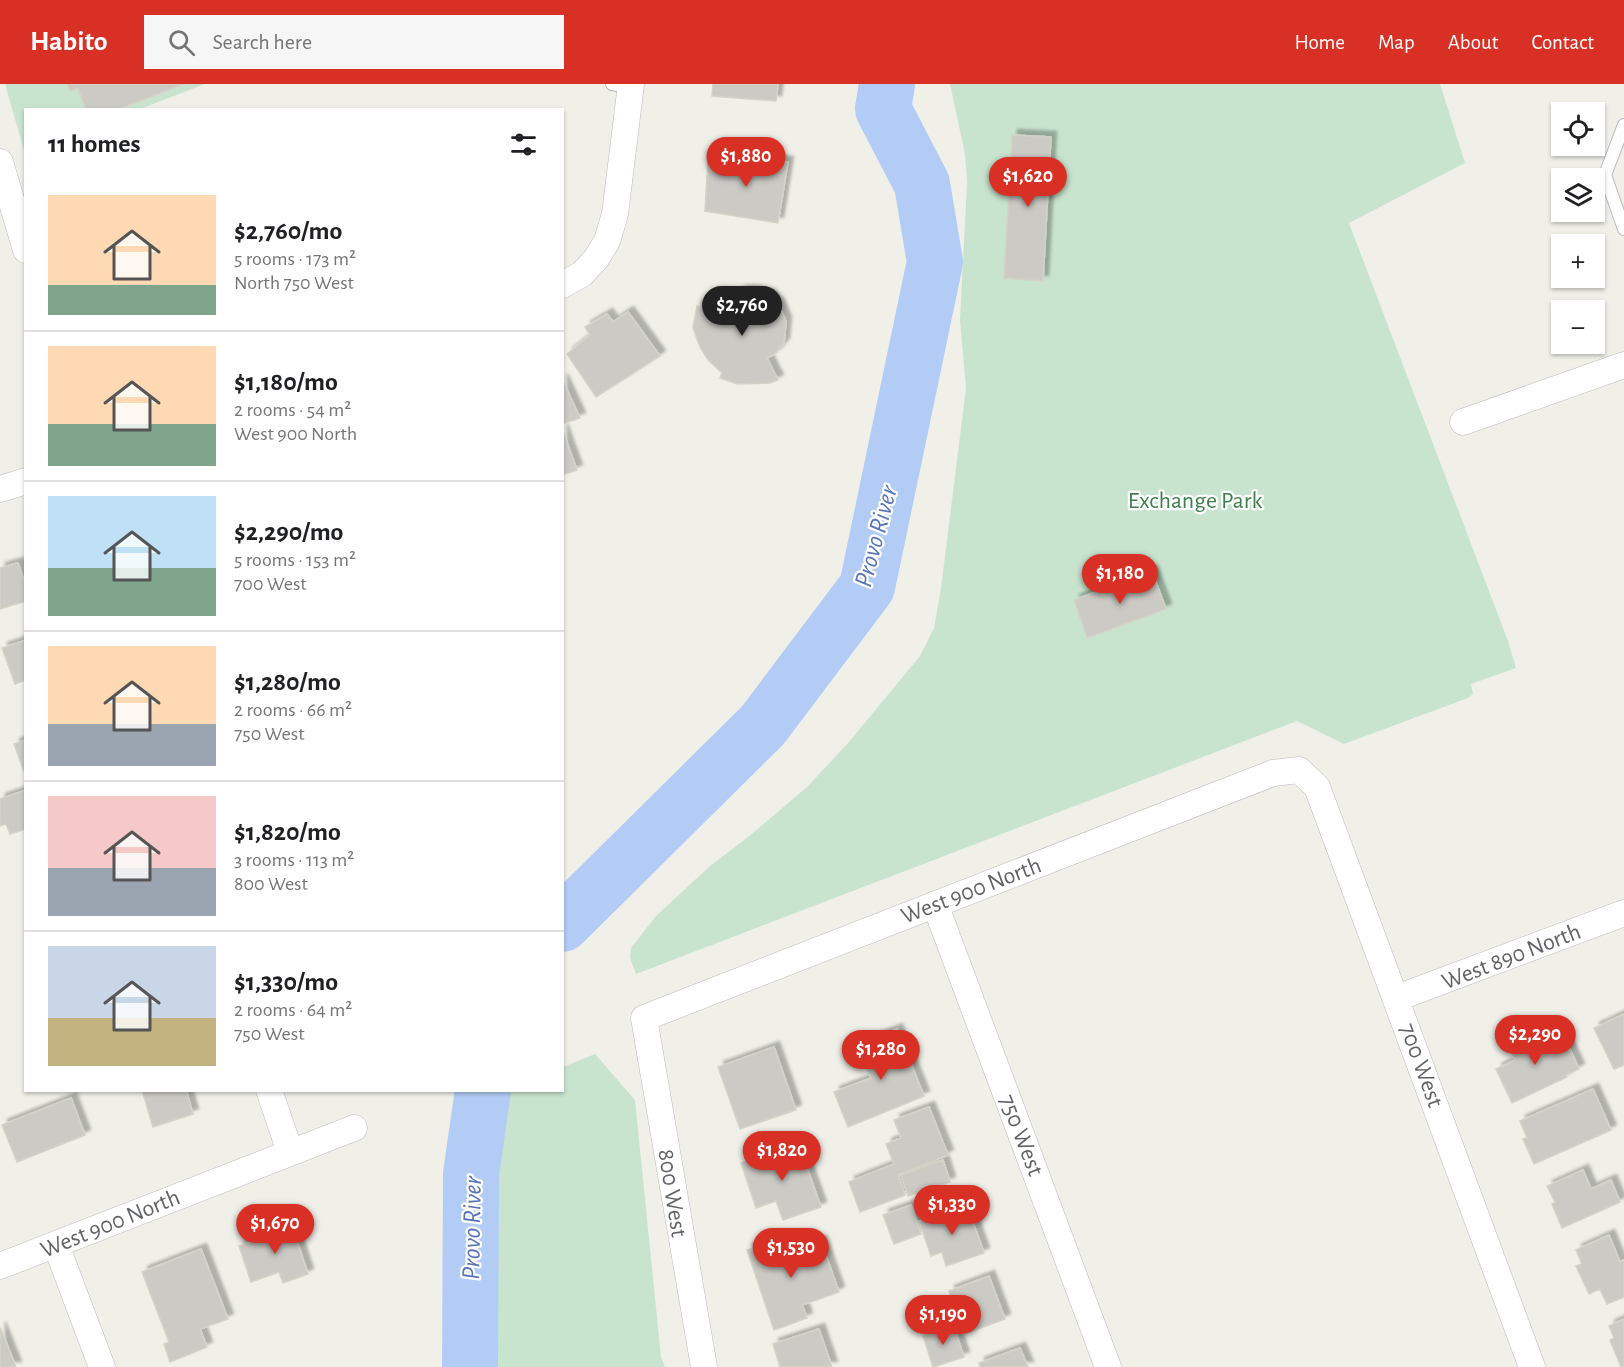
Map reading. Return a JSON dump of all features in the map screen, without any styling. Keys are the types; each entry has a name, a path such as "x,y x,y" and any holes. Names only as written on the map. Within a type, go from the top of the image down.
{"street":[{"path":"564,284 582,274 596,259 607,241 615,214 624,85"},
{"path":"0,162 24,243"},
{"path":"1462,422 1624,365"},
{"path":"0,489 24,482"},
{"name":"West 900 North","path":"644,1018 1273,773 1299,770"},
{"name":"700 West","path":"1299,770 1317,787 1532,1367"},
{"name":"750 West","path":"935,904 1108,1367"},
{"name":"West 890 North","path":"1397,998 1624,913"},
{"name":"800 West","path":"644,1018 704,1367"},
{"path":"270,1092 290,1152"},
{"name":"West 900 North","path":"0,1266 354,1128"},
{"path":"56,1245 102,1367"}],"lane":[{"path":"1624,125 1605,175 1624,229"}],"green space":[{"path":"5,84 67,84 70,91 78,89 86,108 24,108 24,150"},
{"path":"184,84 205,84 143,108 122,108"},
{"name":"Exchange Park","path":"950,84 1440,84 1465,163 1349,223 1508,641 1516,668 1471,684 1473,694 1468,698 1344,744 1297,721 636,974 630,958 631,948 656,916 710,866 807,787 849,742 920,656 934,628 966,388 960,320 967,182 965,154"},
{"path":"595,1054 635,1100 661,1357 665,1367 486,1367 487,1250 499,1092 564,1092 564,1067"}],"building":[{"path":"67,84 184,84 122,108 85,108 78,89 70,91"},
{"path":"713,84 778,84 776,101 712,96"},
{"path":"1012,135 1051,137 1043,281 1004,278"},
{"path":"708,157 788,162 778,223 705,211"},
{"path":"742,291 769,295 779,305 786,322 784,343 776,353 767,358 778,380 770,383 737,384 720,378 722,373 708,360 693,328 697,306 721,311 726,299"},
{"path":"628,312 660,356 596,397 567,354 590,335 585,327 607,314 613,322"},
{"path":"564,383 580,418 564,423"},
{"path":"564,434 577,470 564,474"},
{"path":"18,563 24,581 24,602 0,609 0,568"},
{"path":"1152,571 1166,609 1087,638 1074,600"},
{"path":"24,641 24,681 15,684 2,648"},
{"path":"24,741 24,772 14,744"},
{"path":"24,791 24,830 10,834 6,824 0,826 0,799"},
{"path":"1624,1014 1624,1065 1614,1069 1594,1028"},
{"path":"1546,1028 1556,1050 1568,1045 1579,1069 1512,1103 1496,1069 1515,1060 1508,1045"},
{"path":"897,1029 924,1096 848,1127 834,1092 871,1078 857,1045"},
{"path":"774,1047 796,1110 740,1129 718,1067"},
{"path":"1593,1089 1611,1130 1534,1164 1523,1139 1527,1138 1520,1121"},
{"path":"143,1092 187,1092 193,1114 153,1127"},
{"path":"71,1098 85,1135 17,1162 2,1125"},
{"path":"929,1107 948,1155 898,1175 905,1195 860,1212 849,1182 894,1164 886,1144 901,1138 894,1120"},
{"path":"798,1143 821,1207 783,1220 776,1201 756,1208 741,1163"},
{"path":"943,1160 950,1182 908,1196 901,1175"},
{"path":"1583,1170 1591,1189 1611,1180 1620,1202 1562,1228 1552,1204 1555,1202 1547,1186"},
{"path":"911,1205 921,1234 894,1244 883,1215"},
{"path":"967,1205 984,1253 946,1266 942,1252 931,1256 919,1221"},
{"path":"290,1220 308,1274 283,1283 279,1272 251,1282 239,1246 272,1235 269,1228"},
{"path":"1609,1235 1620,1262 1624,1260 1624,1297 1607,1304 1600,1289 1589,1294 1576,1266 1582,1264 1576,1250"},
{"path":"782,1238 787,1253 821,1241 839,1292 802,1305 807,1318 774,1330 747,1250"},
{"path":"201,1249 228,1319 200,1329 207,1347 170,1362 164,1344 169,1342 142,1272"},
{"path":"989,1276 1005,1319 964,1334 949,1291"},
{"path":"1624,1319 1624,1367 1621,1367 1610,1340 1614,1338 1609,1326"},
{"path":"953,1325 964,1357 933,1367 923,1336"},
{"path":"0,1327 16,1367 0,1367"},
{"path":"819,1329 832,1367 780,1367 773,1344"},
{"path":"1020,1348 1028,1367 980,1367 979,1363"}],"waterway":[{"name":"Provo River","path":"564,922 763,725 867,587 935,262 922,184 883,109 887,84"},
{"name":"Provo River","path":"470,1367 471,1174 483,1092"}]}
